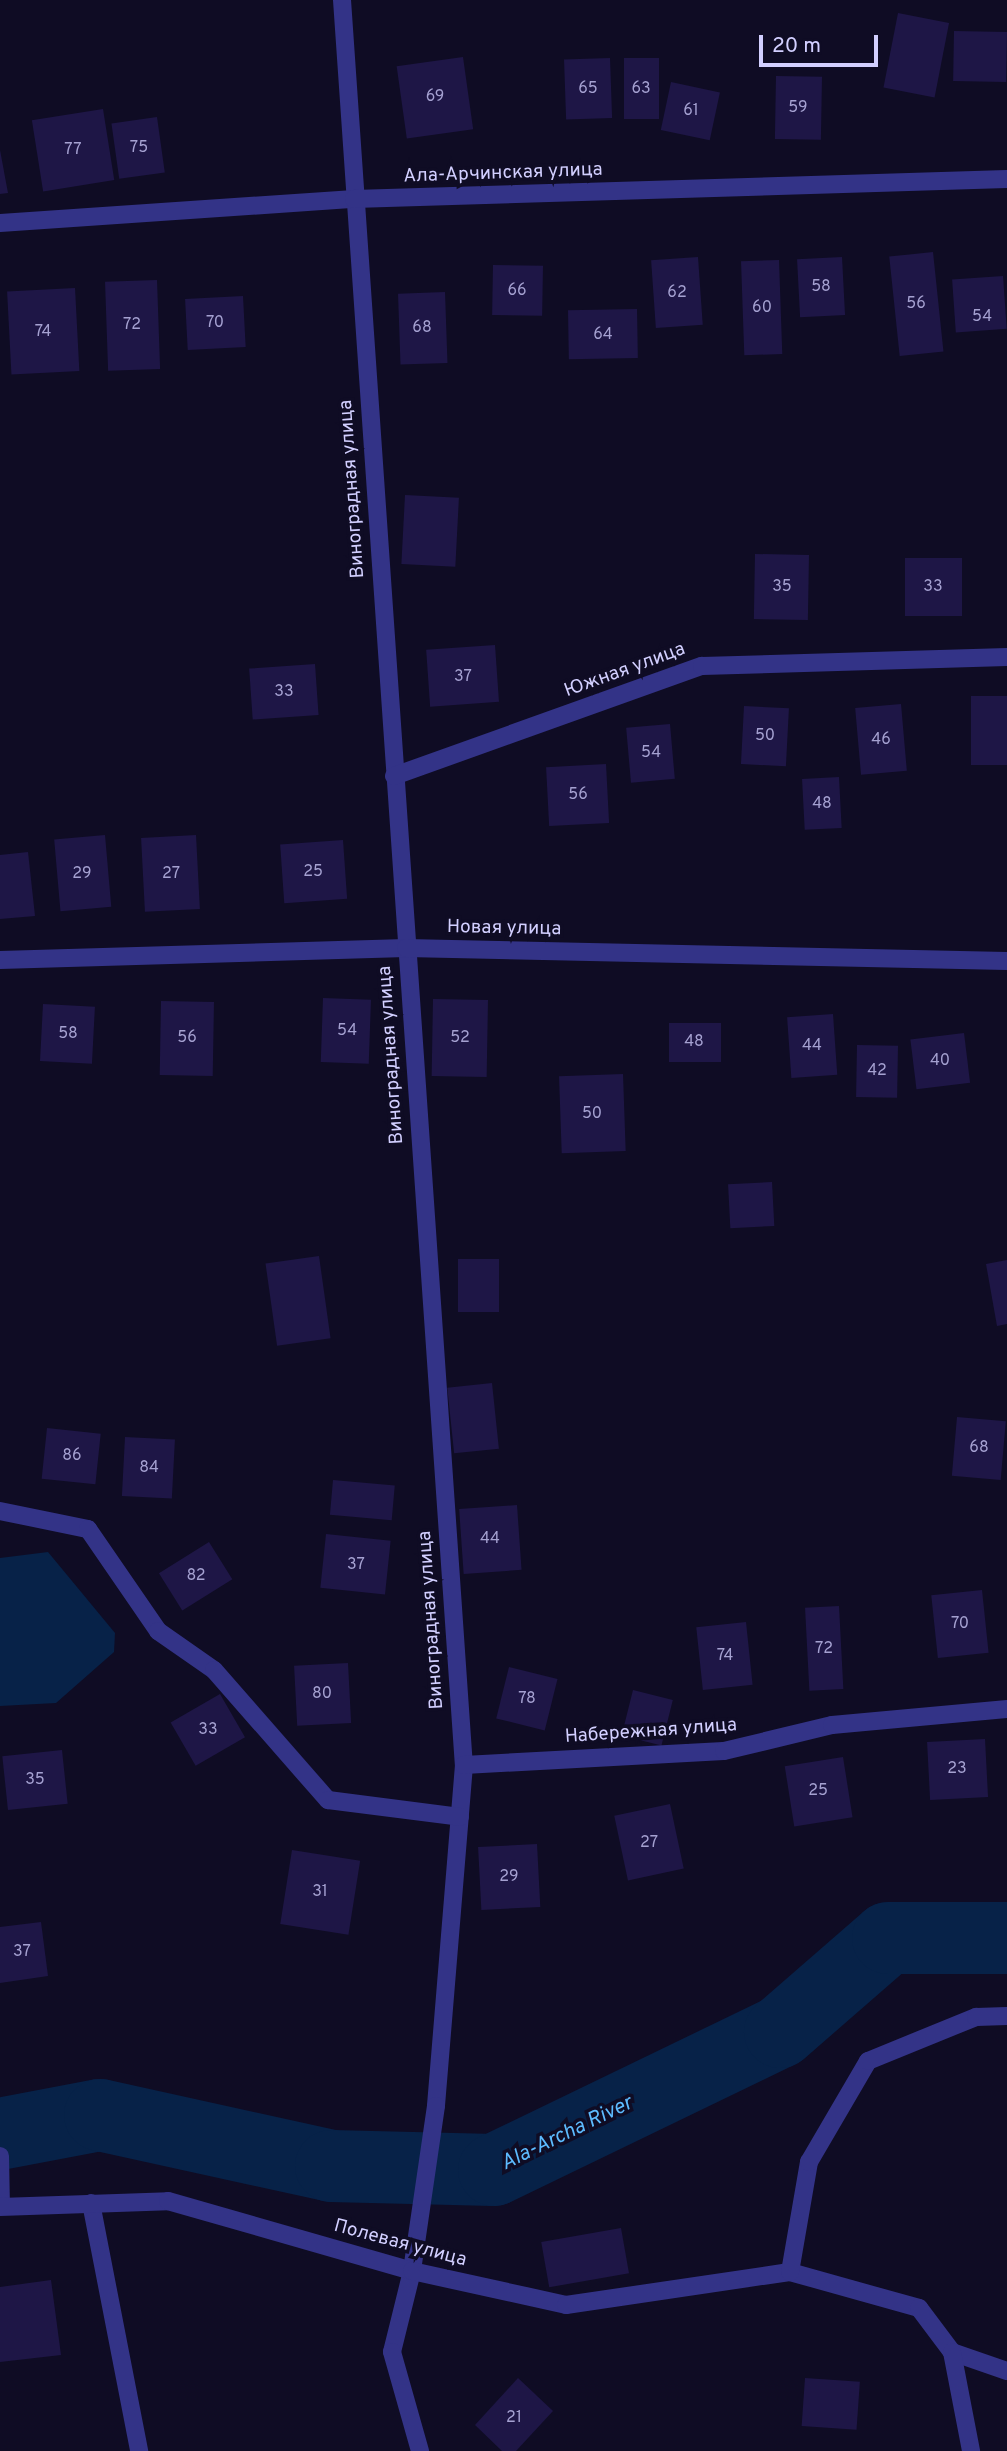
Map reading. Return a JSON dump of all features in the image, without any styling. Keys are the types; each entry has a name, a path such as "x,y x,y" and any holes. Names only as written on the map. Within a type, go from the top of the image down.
{"street":[{"name":"Виноградная улица","path":"342,0 464,1765 436,2106 412,2271 392,2352 420,2451"},
{"name":"Ала-Арчинская улица","path":"0,223 354,199 1007,179"},
{"name":"Южная улица","path":"394,776 702,666 1007,657"},
{"name":"Новая улица","path":"0,960 406,948 1007,961"},
{"path":"0,1511 88,1529 158,1631 214,1670 328,1800 460,1817"},
{"name":"Набережная улица","path":"464,1765 724,1751 832,1725 1007,1709"},
{"path":"790,2272 809,2162 868,2061 976,2017 1007,2016"},
{"path":"0,2156 1,2206"},
{"name":"Полевая улица","path":"1,2206 168,2201 412,2271 566,2305 790,2272 919,2308 953,2352 971,2451"},
{"path":"90,2203 139,2451"},
{"path":"953,2352 1007,2371"}],"water":[{"path":"48,1552 115,1633 114,1652 56,1703 0,1706 0,1558"}],"building":[{"path":"898,13 949,23 935,98 883,88"},
{"path":"954,31 1007,32 1006,82 953,81"},
{"path":"463,57 473,129 407,139 397,66"},
{"path":"610,58 612,118 566,120 564,60"},
{"path":"624,58 659,58 659,119 624,119"},
{"path":"776,76 822,77 821,140 775,139"},
{"path":"671,82 720,92 710,140 661,130"},
{"path":"103,109 114,180 43,191 32,120"},
{"path":"157,117 165,172 119,179 111,123"},
{"path":"0,150 8,193 0,194"},
{"path":"933,252 943,351 900,356 889,257"},
{"path":"698,257 703,325 656,328 651,260"},
{"path":"842,257 845,315 800,317 797,259"},
{"path":"779,260 782,354 744,355 741,261"},
{"path":"493,265 543,266 542,316 492,315"},
{"path":"1003,276 1007,329 956,332 952,280"},
{"path":"157,280 160,369 108,371 105,282"},
{"path":"75,288 79,371 11,374 7,292"},
{"path":"445,292 447,363 401,365 398,294"},
{"path":"243,296 246,347 188,350 185,299"},
{"path":"637,309 638,358 569,359 568,310"},
{"path":"405,495 459,498 455,567 401,564"},
{"path":"755,554 809,555 808,620 754,619"},
{"path":"905,558 962,558 962,616 905,616"},
{"path":"495,645 499,702 430,707 426,650"},
{"path":"315,664 319,715 253,719 249,669"},
{"path":"971,696 1007,696 1007,765 971,765"},
{"path":"901,704 907,771 861,775 855,708"},
{"path":"744,706 789,708 786,766 741,764"},
{"path":"670,724 675,779 631,783 626,728"},
{"path":"606,764 609,823 549,826 546,767"},
{"path":"839,777 842,828 805,830 802,779"},
{"path":"105,835 111,907 60,911 54,839"},
{"path":"196,835 200,909 145,912 141,838"},
{"path":"343,840 347,899 284,903 280,844"},
{"path":"28,852 35,916 0,919 0,855"},
{"path":"323,998 371,1000 369,1064 321,1062"},
{"path":"433,999 488,1000 487,1077 432,1076"},
{"path":"161,1001 214,1002 213,1076 160,1075"},
{"path":"43,1004 95,1007 92,1064 40,1061"},
{"path":"833,1014 837,1075 791,1078 787,1017"},
{"path":"669,1023 721,1023 721,1062 669,1062"},
{"path":"964,1033 970,1083 916,1089 910,1040"},
{"path":"857,1045 898,1046 897,1098 856,1097"},
{"path":"623,1074 626,1151 562,1153 559,1076"},
{"path":"772,1182 774,1226 730,1228 728,1184"},
{"path":"319,1256 331,1338 277,1346 266,1264"},
{"path":"458,1259 499,1259 499,1312 458,1312"},
{"path":"1007,1260 1007,1324 997,1326 986,1264"},
{"path":"492,1383 499,1449 454,1453 447,1388"},
{"path":"957,1417 1006,1421 1001,1480 952,1476"},
{"path":"47,1428 101,1434 95,1484 42,1479"},
{"path":"125,1437 175,1440 172,1499 122,1496"},
{"path":"333,1480 395,1485 392,1520 330,1515"},
{"path":"517,1505 522,1570 464,1574 459,1509"},
{"path":"326,1534 391,1541 385,1594 320,1588"},
{"path":"209,1542 232,1579 182,1611 159,1573"},
{"path":"982,1590 989,1653 938,1658 931,1595"},
{"path":"839,1606 843,1689 809,1691 805,1608"},
{"path":"746,1622 753,1685 703,1690 696,1627"},
{"path":"348,1663 351,1723 297,1726 294,1666"},
{"path":"509,1667 558,1679 545,1731 496,1718"},
{"path":"633,1690 673,1700 661,1746 622,1736"},
{"path":"220,1694 245,1737 196,1766 171,1722"},
{"path":"985,1739 988,1797 930,1800 927,1742"},
{"path":"62,1750 68,1804 8,1810 2,1756"},
{"path":"843,1757 853,1817 794,1826 785,1766"},
{"path":"670,1804 684,1869 628,1880 614,1816"},
{"path":"537,1844 540,1907 481,1910 478,1847"},
{"path":"292,1850 360,1861 348,1935 280,1924"},
{"path":"41,1922 48,1976 0,1983 0,1927"},
{"path":"621,2228 629,2273 549,2287 541,2242"},
{"path":"51,2280 61,2355 0,2362 0,2287"},
{"path":"518,2378 553,2411 516,2451 502,2451 475,2425"},
{"path":"805,2378 860,2382 857,2430 802,2426"}],"waterway":[{"name":"Ala-Archa River","path":"0,2134 100,2115 331,2166 494,2170 780,2032 888,1938 1007,1938"}]}
